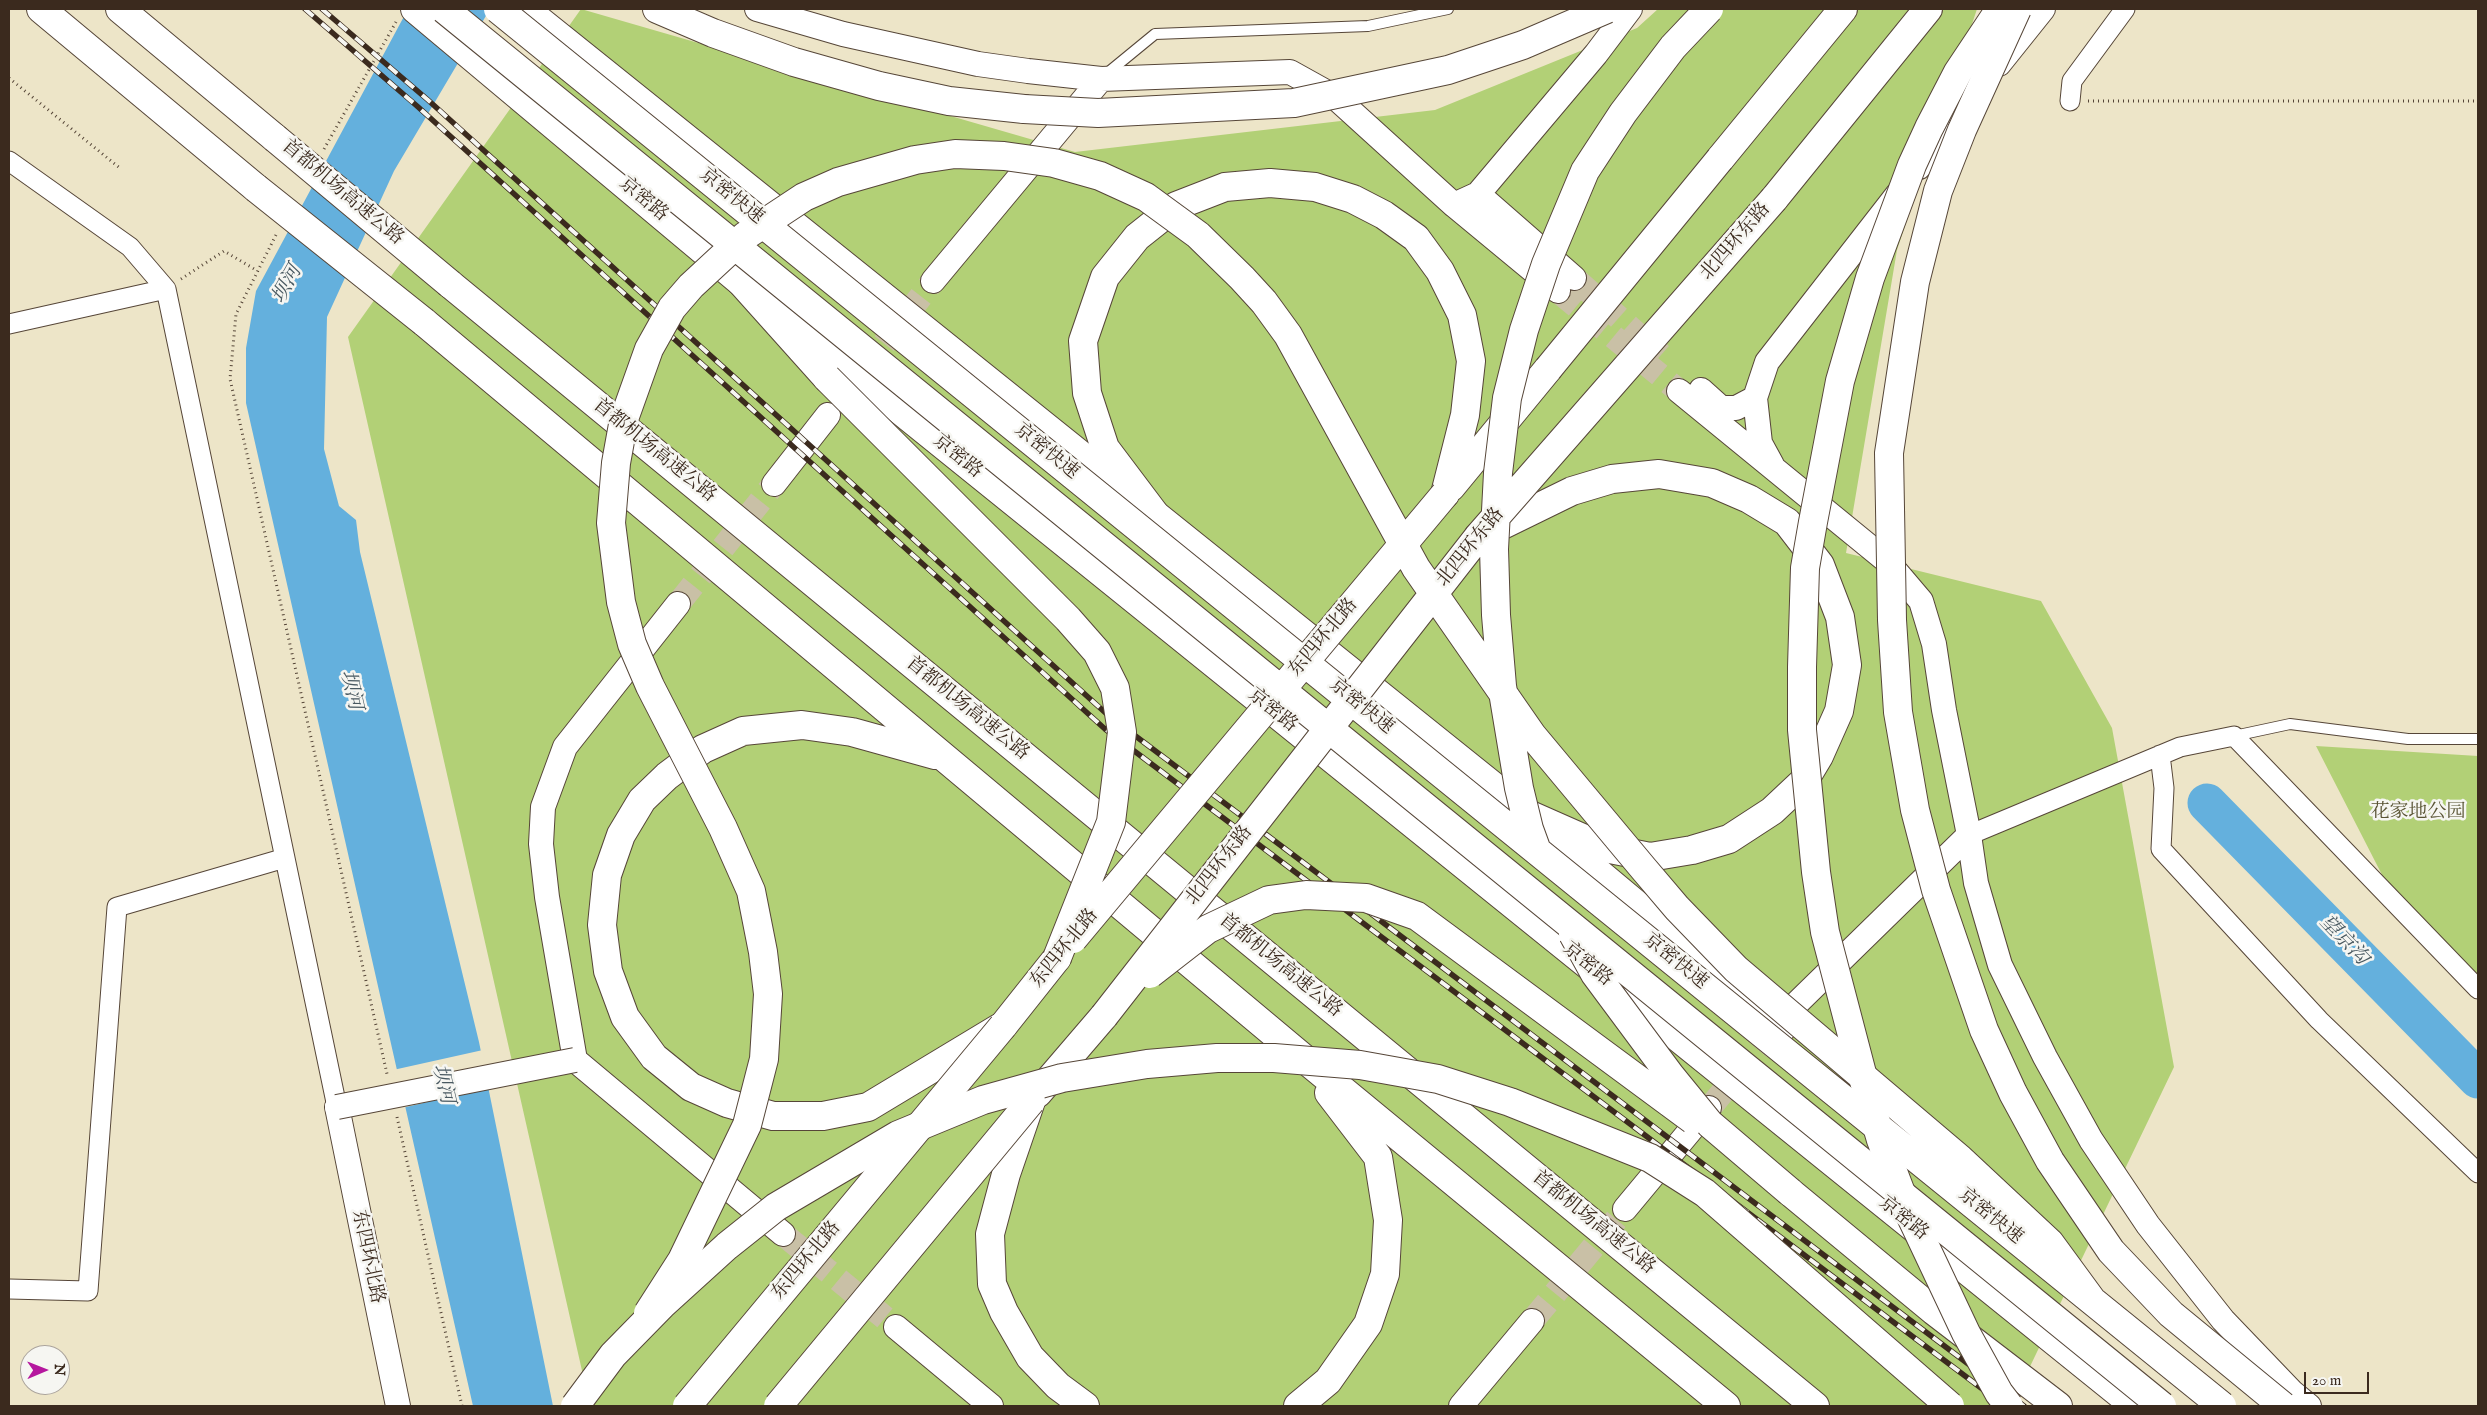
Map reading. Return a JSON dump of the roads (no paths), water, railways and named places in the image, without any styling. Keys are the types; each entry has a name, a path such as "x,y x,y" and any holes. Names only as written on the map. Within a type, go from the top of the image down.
{"main road":[{"path":"41,9 256,188 424,322 1301,1056 1726,1406"},
{"name":"首都机场高速公路","path":"120,9 450,284 1816,1406"},
{"name":"京密快速","path":"444,9 2162,1406"},
{"name":"京密快速","path":"498,9 2222,1406"},
{"path":"526,9 568,45 1528,814 2237,1406"},
{"path":"657,9 713,33 794,62 880,86 949,101 1024,109 1098,113 1294,103 1448,70 1522,45 1607,9"},
{"path":"1709,9 1668,54 1623,113 1591,162 1546,264 1524,330 1507,398 1498,473 1494,549 1496,615 1502,686 1519,788 1529,829 1560,911 1595,974 1670,1075 1710,1124 1934,1311 2058,1406"},
{"path":"1445,494 1843,9"},
{"name":"北四环东路","path":"1031,1101 1104,1016 1478,537 1774,199 1928,9"},
{"path":"2000,9 1958,72 1912,165 1870,278 1840,381 1805,568 1802,730 1816,872 1825,932 1881,1140 1906,1206 1966,1333 1998,1393 2008,1406"},
{"path":"2017,9 1962,130 1938,191 1915,282 1889,454 1892,620 1898,712 1915,810 1936,890 1984,1030 2012,1093 2050,1161 2111,1252 2171,1314 2283,1406"},
{"name":"京密路","path":"407,13 525,100 741,282 2135,1406"},
{"path":"638,1330 682,1260 747,1125 764,1059 768,994 763,952 751,891 723,828 650,686 632,644 621,602 611,523 616,463 624,419 649,349 672,308 691,286 745,236 804,196 838,182 915,160 956,154 1004,156 1054,163 1100,176 1146,197 1198,236 1242,278 1264,302 1288,335 1416,568 1532,735 1677,908 1736,969 1960,1159 2050,1243 2091,1299"},
{"path":"1154,514 1105,448 1087,393 1083,341 1105,277 1137,237 1176,206 1224,187 1270,183 1314,187 1353,199 1369,207 1384,215 1416,238 1440,271 1462,315 1471,360 1465,414 1445,494"},
{"path":"741,282 827,378 1068,619 1097,652 1115,688 1122,732 1111,822 1057,958"},
{"path":"1478,537 1572,491 1612,479 1659,474 1712,483 1749,499 1787,522 1820,565 1840,617 1847,665 1839,711 1819,756 1804,781 1772,811 1729,839 1692,850 1650,857 1605,848 1528,814"},
{"name":"东四环北路","path":"687,1406 1003,1026 1057,958 1445,494"},
{"path":"943,757 852,732 802,724 743,731 703,749 667,776 642,800 621,835 607,875 602,925 608,971 625,1017 654,1057 691,1088 727,1103 773,1116 823,1116 868,1107 1003,1026"},
{"path":"1104,1016 1156,969 1208,928 1269,900 1306,895 1366,898 1417,916 1790,1192"},
{"path":"1298,1406 1328,1381 1368,1324 1385,1274 1388,1220 1378,1157 1301,1056"},
{"path":"575,1406 613,1356 662,1305 727,1246 776,1207 898,1135 983,1100 1062,1078 1180,1060 1274,1058 1360,1065 1438,1079 1510,1102 1650,1158 1705,1193 1950,1406"},
{"path":"778,1406 1031,1101"},
{"path":"1031,1101 1006,1174 990,1234 992,1284 1004,1312 1030,1357 1058,1386 1085,1406"}],"street":[{"path":"757,9 843,34 978,64 1101,79 1290,72 1335,97 1454,205 1566,285 1478,194"},
{"path":"1454,205 1478,194 1596,54 1630,9"},
{"path":"1777,473 1760,443 1756,398 1767,362 2042,9"},
{"path":"2070,101 2072,81 2125,9"},
{"path":"933,281 1101,79"},
{"path":"9,161 130,247 166,289 337,1107 575,1060"},
{"path":"9,324 166,289"},
{"path":"1756,398 1736,408 1721,408 1683,385 1777,473 1887,561 1921,601 1934,644 1944,710 1969,835 1976,883 2000,965 2045,1057 2091,1140 2148,1225 2223,1320 2292,1392 2309,1406"},
{"path":"774,484 828,415"},
{"path":"678,604 565,747 543,807 542,844 548,896 575,1060 783,1234"},
{"path":"1793,1007 1969,835 2180,747 2234,736 2478,989"},
{"path":"2160,755 2164,788 2161,849 2319,1020 2478,1173"},
{"path":"9,1289 88,1291 116,907 285,858"},
{"path":"1625,1208 1712,1105"},
{"name":"东四环北路","path":"337,1107 398,1406"},
{"path":"1461,1406 1532,1321"},
{"path":"896,1327 991,1406"}],"lane":[{"path":"1101,79 1155,34 1368,26 1448,9"},
{"path":"2234,736 2290,724 2408,739 2478,739"}],"water":[{"name":"坝河","path":"408,9 490,9 394,171 327,317 324,449 339,506 356,520 360,552 479,1042 553,1406 473,1406 246,403 246,348 256,291"}],"waterway":[{"name":"望京沟","path":"2207,803 2478,1079"}],"tunnel":[{"path":"1574,278 1661,355"},
{"path":"862,372 933,281"},
{"path":"1558,291 1679,391"},
{"path":"678,604 774,484"},
{"path":"1712,1105 1779,1024"},
{"path":"1532,1321 1625,1209"},
{"path":"783,1234 896,1327"}],"railway":[{"path":"305,9 417,106 1105,729 2005,1406"},
{"path":"322,9 428,100 1109,716 2024,1406"}],"park label":[{"name":"花家地公园","path":"2418,813"}]}
